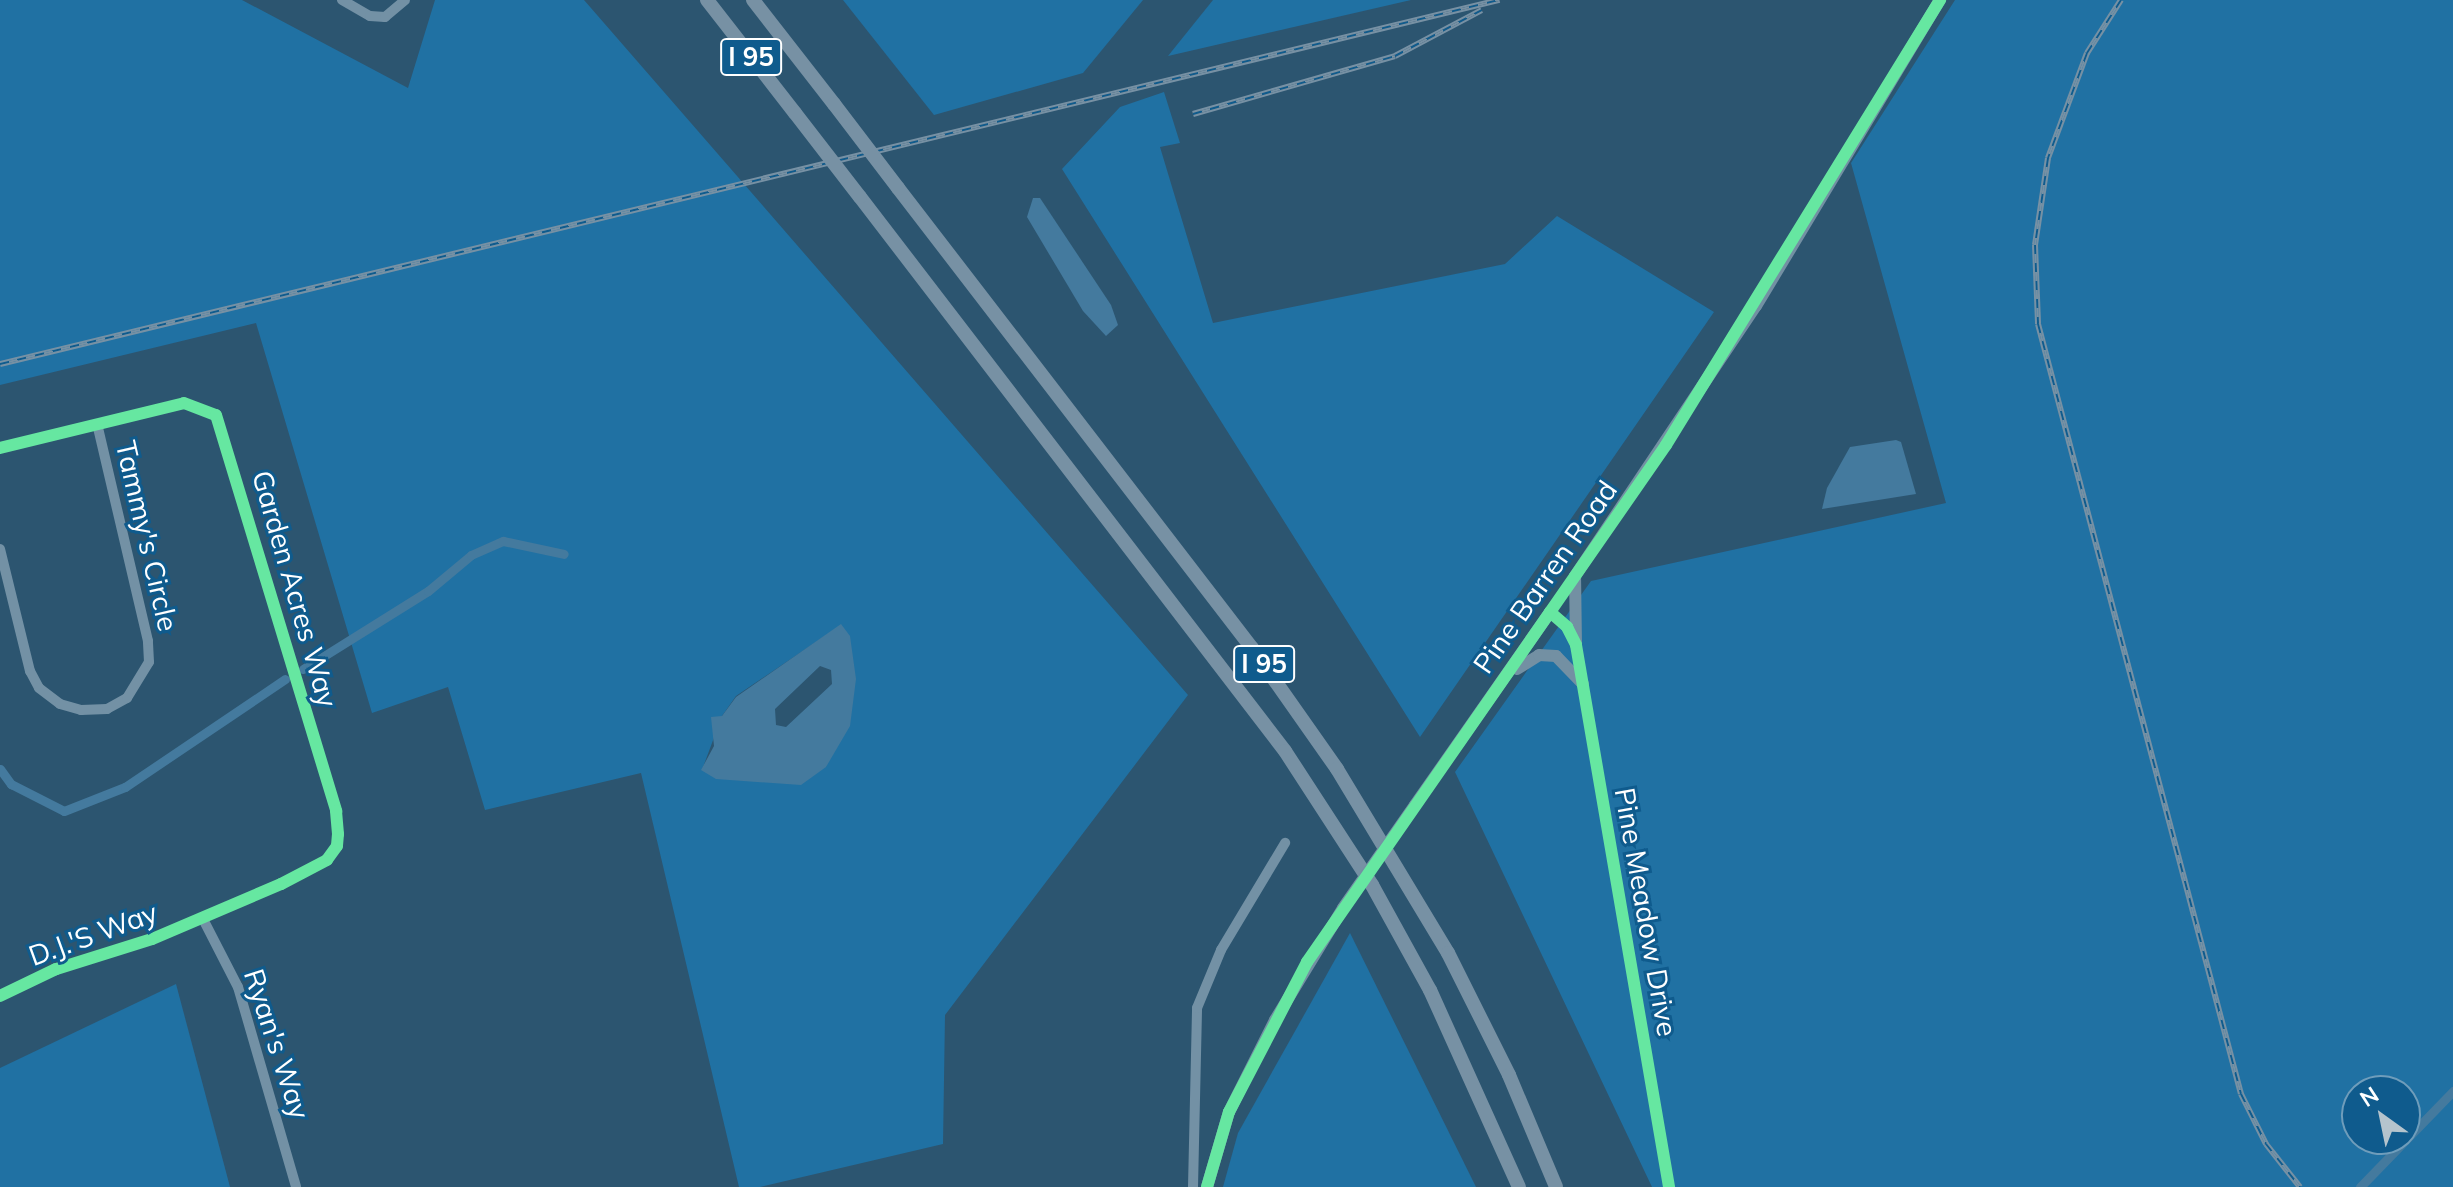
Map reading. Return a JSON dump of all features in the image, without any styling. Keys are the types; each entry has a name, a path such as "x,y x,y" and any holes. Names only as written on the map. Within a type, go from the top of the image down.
{"highway":[{"name":"I 95","path":"707,0 1285,751 1372,885 1430,990 1519,1187"},
{"name":"I 95","path":"753,0 1252,648 1337,769 1448,953 1509,1075 1556,1187"}],"main road":[{"name":"Pine Barren Road","path":"1575,576 1756,306 1940,0"},
{"path":"1575,576 1576,645"},
{"name":"Pine Barren Road","path":"1207,1187 1229,1112 1275,1020 1343,908 1550,612"},
{"path":"1484,708 1526,660 1539,655 1556,656 1583,684"}],"street":[{"path":"342,0 370,16 385,17 405,0"},
{"name":"Garden Acres Way","path":"0,448 184,403 216,415 336,811 337,846 327,860 203,919"},
{"name":"Tammy's Circle","path":"0,549 30,671 39,688 60,704 81,710 107,709 127,698 149,662 148,641 97,424"},
{"name":"Pine Barren Road","path":"1550,612 1575,576"},
{"path":"1550,612 1567,627 1576,645"},
{"name":"Pine Meadow Drive","path":"1576,645 1669,1187"},
{"path":"1193,1187 1197,1008 1221,950 1285,843"},
{"name":"D.J.'S Way","path":"0,996 56,969 203,919"},
{"name":"Ryan's Way","path":"203,919 238,987 296,1187"}],"shaded area":[{"path":"0,0 242,0 408,88 435,0 584,0 1188,695 945,1015 943,1144 760,1187 739,1187 641,773 485,810 448,687 372,713 256,323 0,385","holes":["841,625 826,767 702,770 722,716 736,696"]},
{"path":"843,0 1143,0 1083,73 934,115"},
{"path":"1213,0 1411,0 1168,56"},
{"path":"1955,0 2453,0 2453,1187 1652,1187 1455,772 1591,581 1946,503 1851,163"},
{"path":"1164,92 1180,143 1160,147 1213,323 1505,264 1557,216 1714,312 1420,737 1062,169 1120,107"},
{"path":"1033,198 1040,198 1111,305 1118,325 1106,336 1083,311 1027,217"},
{"path":"1896,440 1901,442 1916,494 1822,509 1827,488 1850,447"},
{"path":"841,624 850,636 856,679 850,726 826,767 801,785 716,779 701,770 714,746 711,717 722,716 736,697","holes":["820,666 831,670 832,684 786,727 776,725 775,709"]},
{"path":"1350,933 1476,1187 1223,1187 1238,1133"},
{"path":"176,984 230,1187 0,1187 0,1068"}],"waterway":[{"path":"303,669 428,591 471,555 503,541 564,554"},
{"path":"0,769 11,784 64,811 125,787 285,679"},
{"path":"2360,1187 2453,1091"}],"railway":[{"path":"0,364 1499,0"},
{"path":"2121,0 2087,53 2048,158 2035,245 2038,324 2241,1094 2266,1144 2300,1187"},
{"path":"1193,114 1395,56 1482,10"}],"cycle path":[{"path":"1207,1187 1229,1112 1307,962 1666,445 1940,0"},
{"path":"0,448 184,403 216,415 336,811 338,834 337,846 327,860 281,884 152,939 56,969 0,996"},
{"path":"1550,612 1567,627 1576,645 1669,1187"}]}
